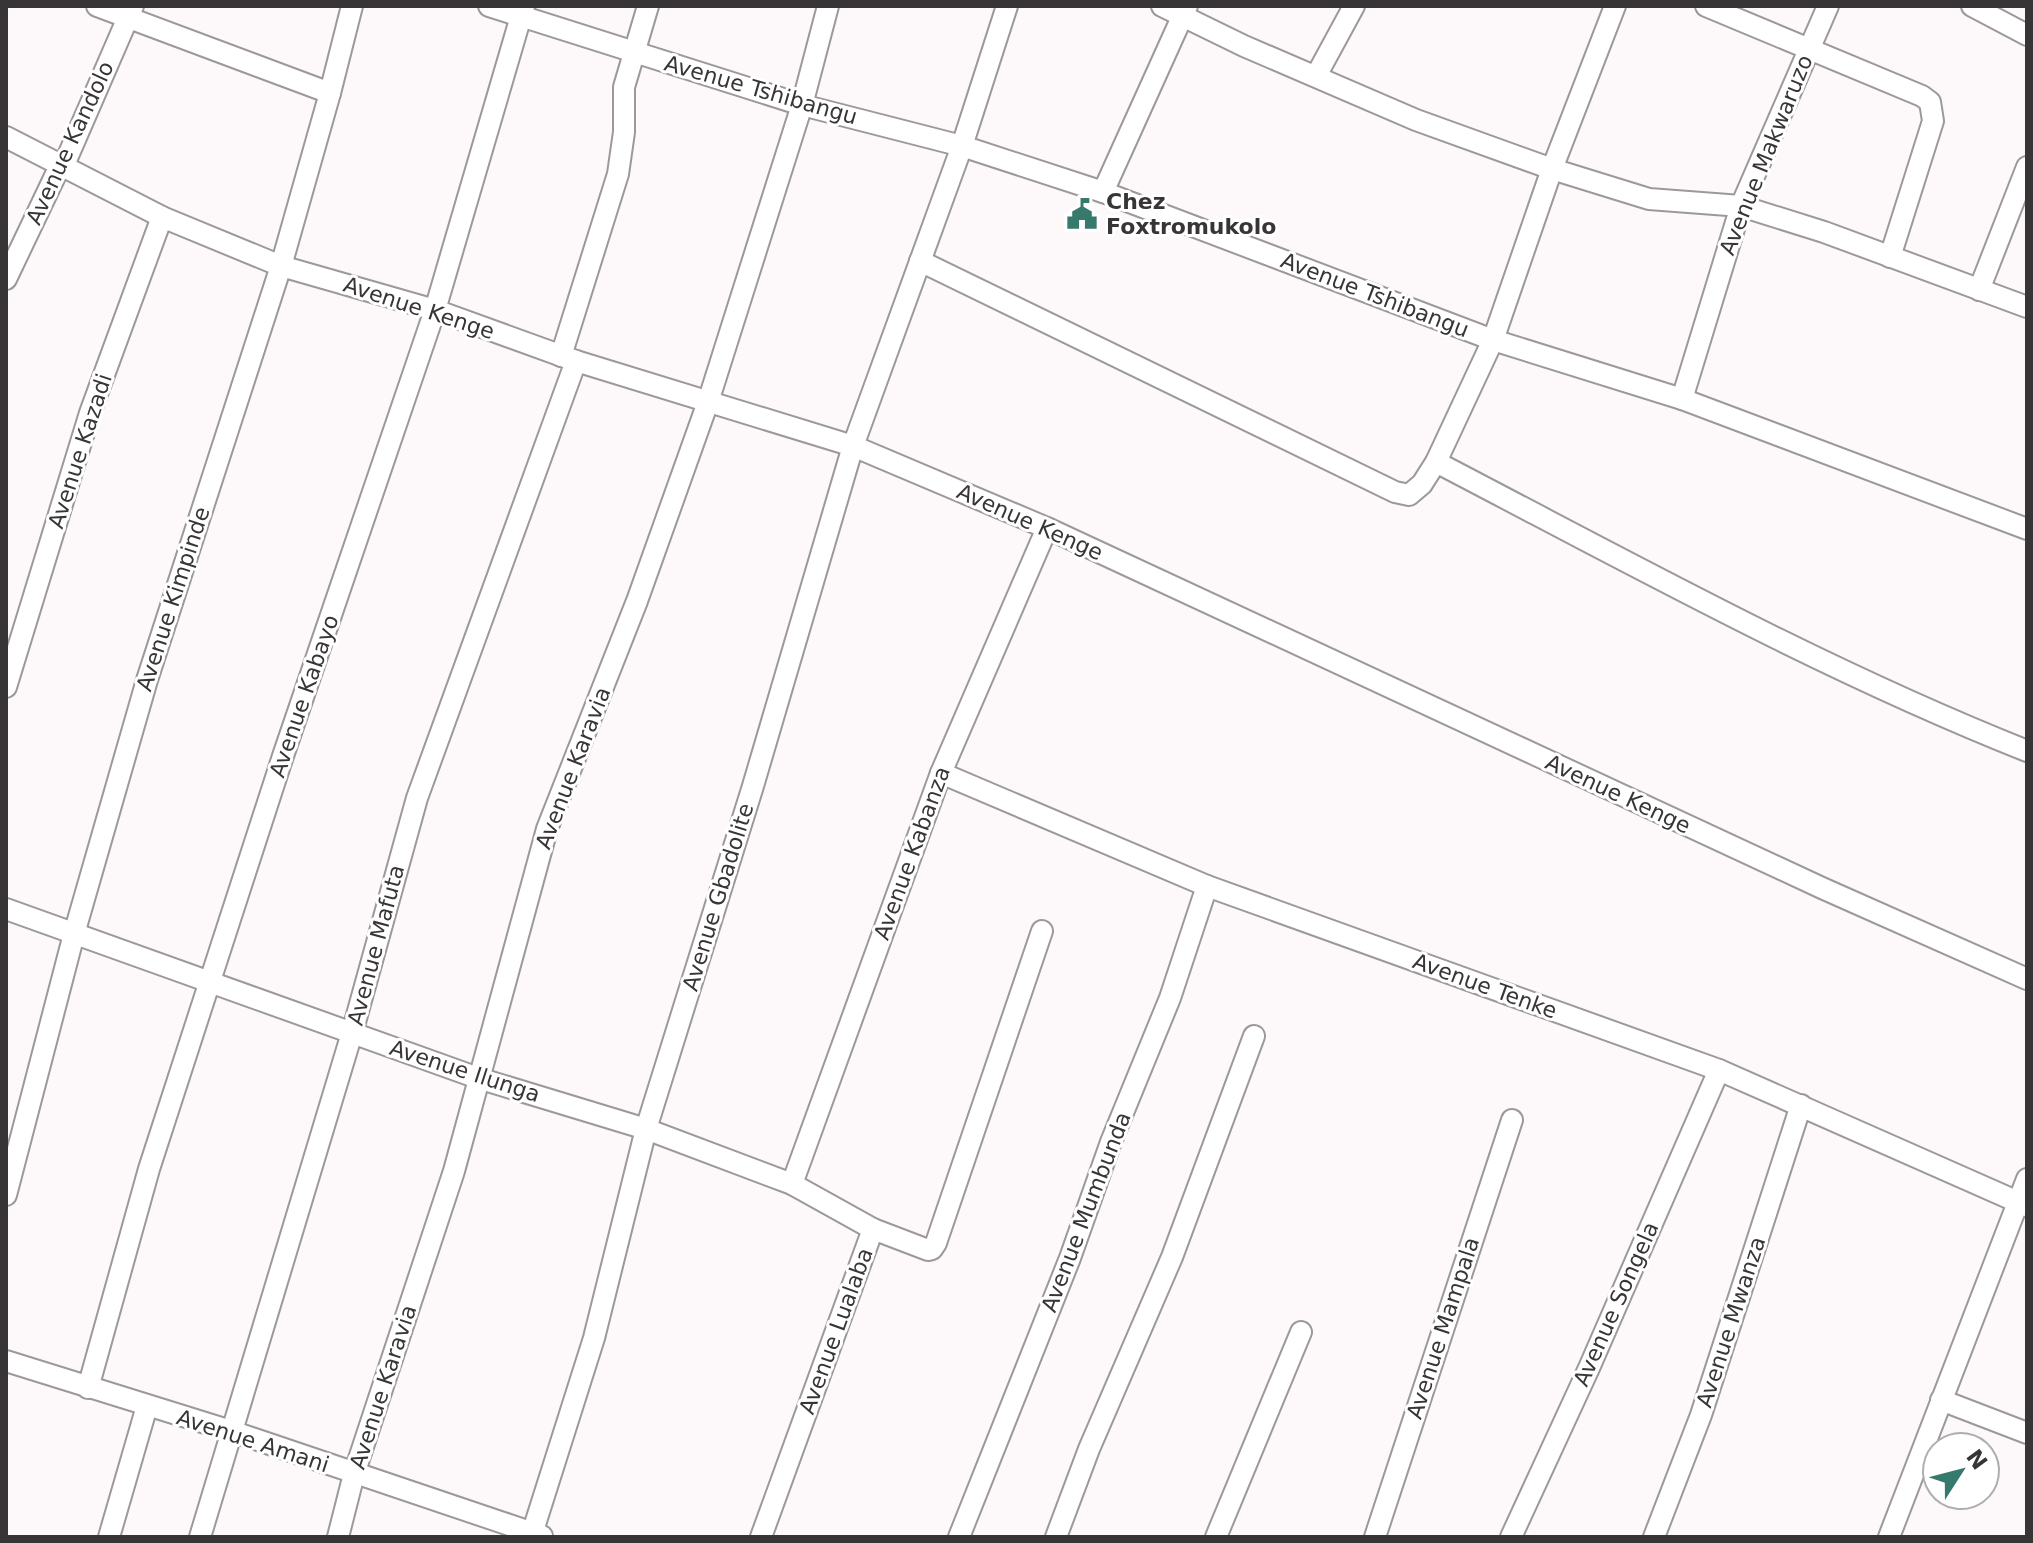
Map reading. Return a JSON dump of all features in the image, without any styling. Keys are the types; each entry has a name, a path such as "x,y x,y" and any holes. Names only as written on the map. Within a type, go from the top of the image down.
{"street":[{"path":"97,6 130,12 330,93"},
{"name":"Avenue Kimpinde","path":"6,1195 74,934 147,680 281,266 352,6"},
{"name":"Avenue Tshibangu","path":"489,6 522,12 632,52 802,105 962,146 1103,192 1493,340 1682,399 2027,529"},
{"path":"569,358 618,174 624,132 624,87 648,6"},
{"name":"Avenue Karavia","path":"338,1537 354,1474 454,1171 547,829 637,601 708,402 802,105 828,6"},
{"name":"Avenue Gbadolite","path":"536,1535 594,1338 646,1129 753,786 853,446 962,146 1007,6"},
{"path":"1162,6 1185,11 1316,76 1416,120 1552,169 1649,199 1741,206 2027,307"},
{"path":"1316,76 1354,6"},
{"path":"920,261 1395,492 1409,495 1422,484 1436,462 1493,340 1552,169 1615,6"},
{"path":"1706,6 1922,96 1932,107 1933,121 1890,257"},
{"name":"Avenue Makwaruzo","path":"1682,399 1741,206 1828,6"},
{"path":"1972,6 2027,35"},
{"path":"1103,192 1185,11"},
{"name":"Avenue Kandolo","path":"6,279 57,172 64,165 130,12"},
{"name":"Avenue Kabayo","path":"88,1388 149,1169 283,756 435,310 522,12"},
{"name":"Avenue Kenge","path":"6,137 162,217 281,266 435,310 569,358 853,446 1047,528 1822,888 2027,979"},
{"path":"1979,290 2027,167"},
{"name":"Avenue Kazadi","path":"6,687 90,413 162,217"},
{"name":"Avenue Mafuta","path":"200,1537 352,1033 417,798 569,358"},
{"path":"1436,462 1748,624 1940,716 2027,751"},
{"name":"Avenue Kabanza","path":"792,1184 941,773 1047,528"},
{"name":"Avenue Tenke","path":"941,773 1207,886 1719,1070 2022,1204"},
{"name":"Avenue Mumbunda","path":"959,1537 1070,1258 1111,1142 1170,998 1207,886"},
{"name":"Avenue Ilunga","path":"6,909 478,1078 646,1129 792,1184 873,1229"},
{"name":"Avenue Lualaba","path":"761,1537 873,1229 928,1250 934,1247 1042,931"},
{"path":"1056,1537 1089,1449 1172,1257 1254,1036"},
{"name":"Avenue Songela","path":"1511,1537 1589,1368 1719,1070"},
{"name":"Avenue Mwanza","path":"1654,1537 1701,1415 1801,1105"},
{"name":"Avenue Mampala","path":"1375,1537 1512,1120"},
{"path":"1889,1537 1941,1400 2022,1204 2027,1179"},
{"path":"1216,1537 1301,1332"},
{"name":"Avenue Amani","path":"6,1361 231,1431 536,1535"},
{"path":"1941,1400 2027,1433"},
{"path":"109,1537 147,1406"}],"place":[{"name":"Chez Foxtromukolo","path":"1082,214"}]}
